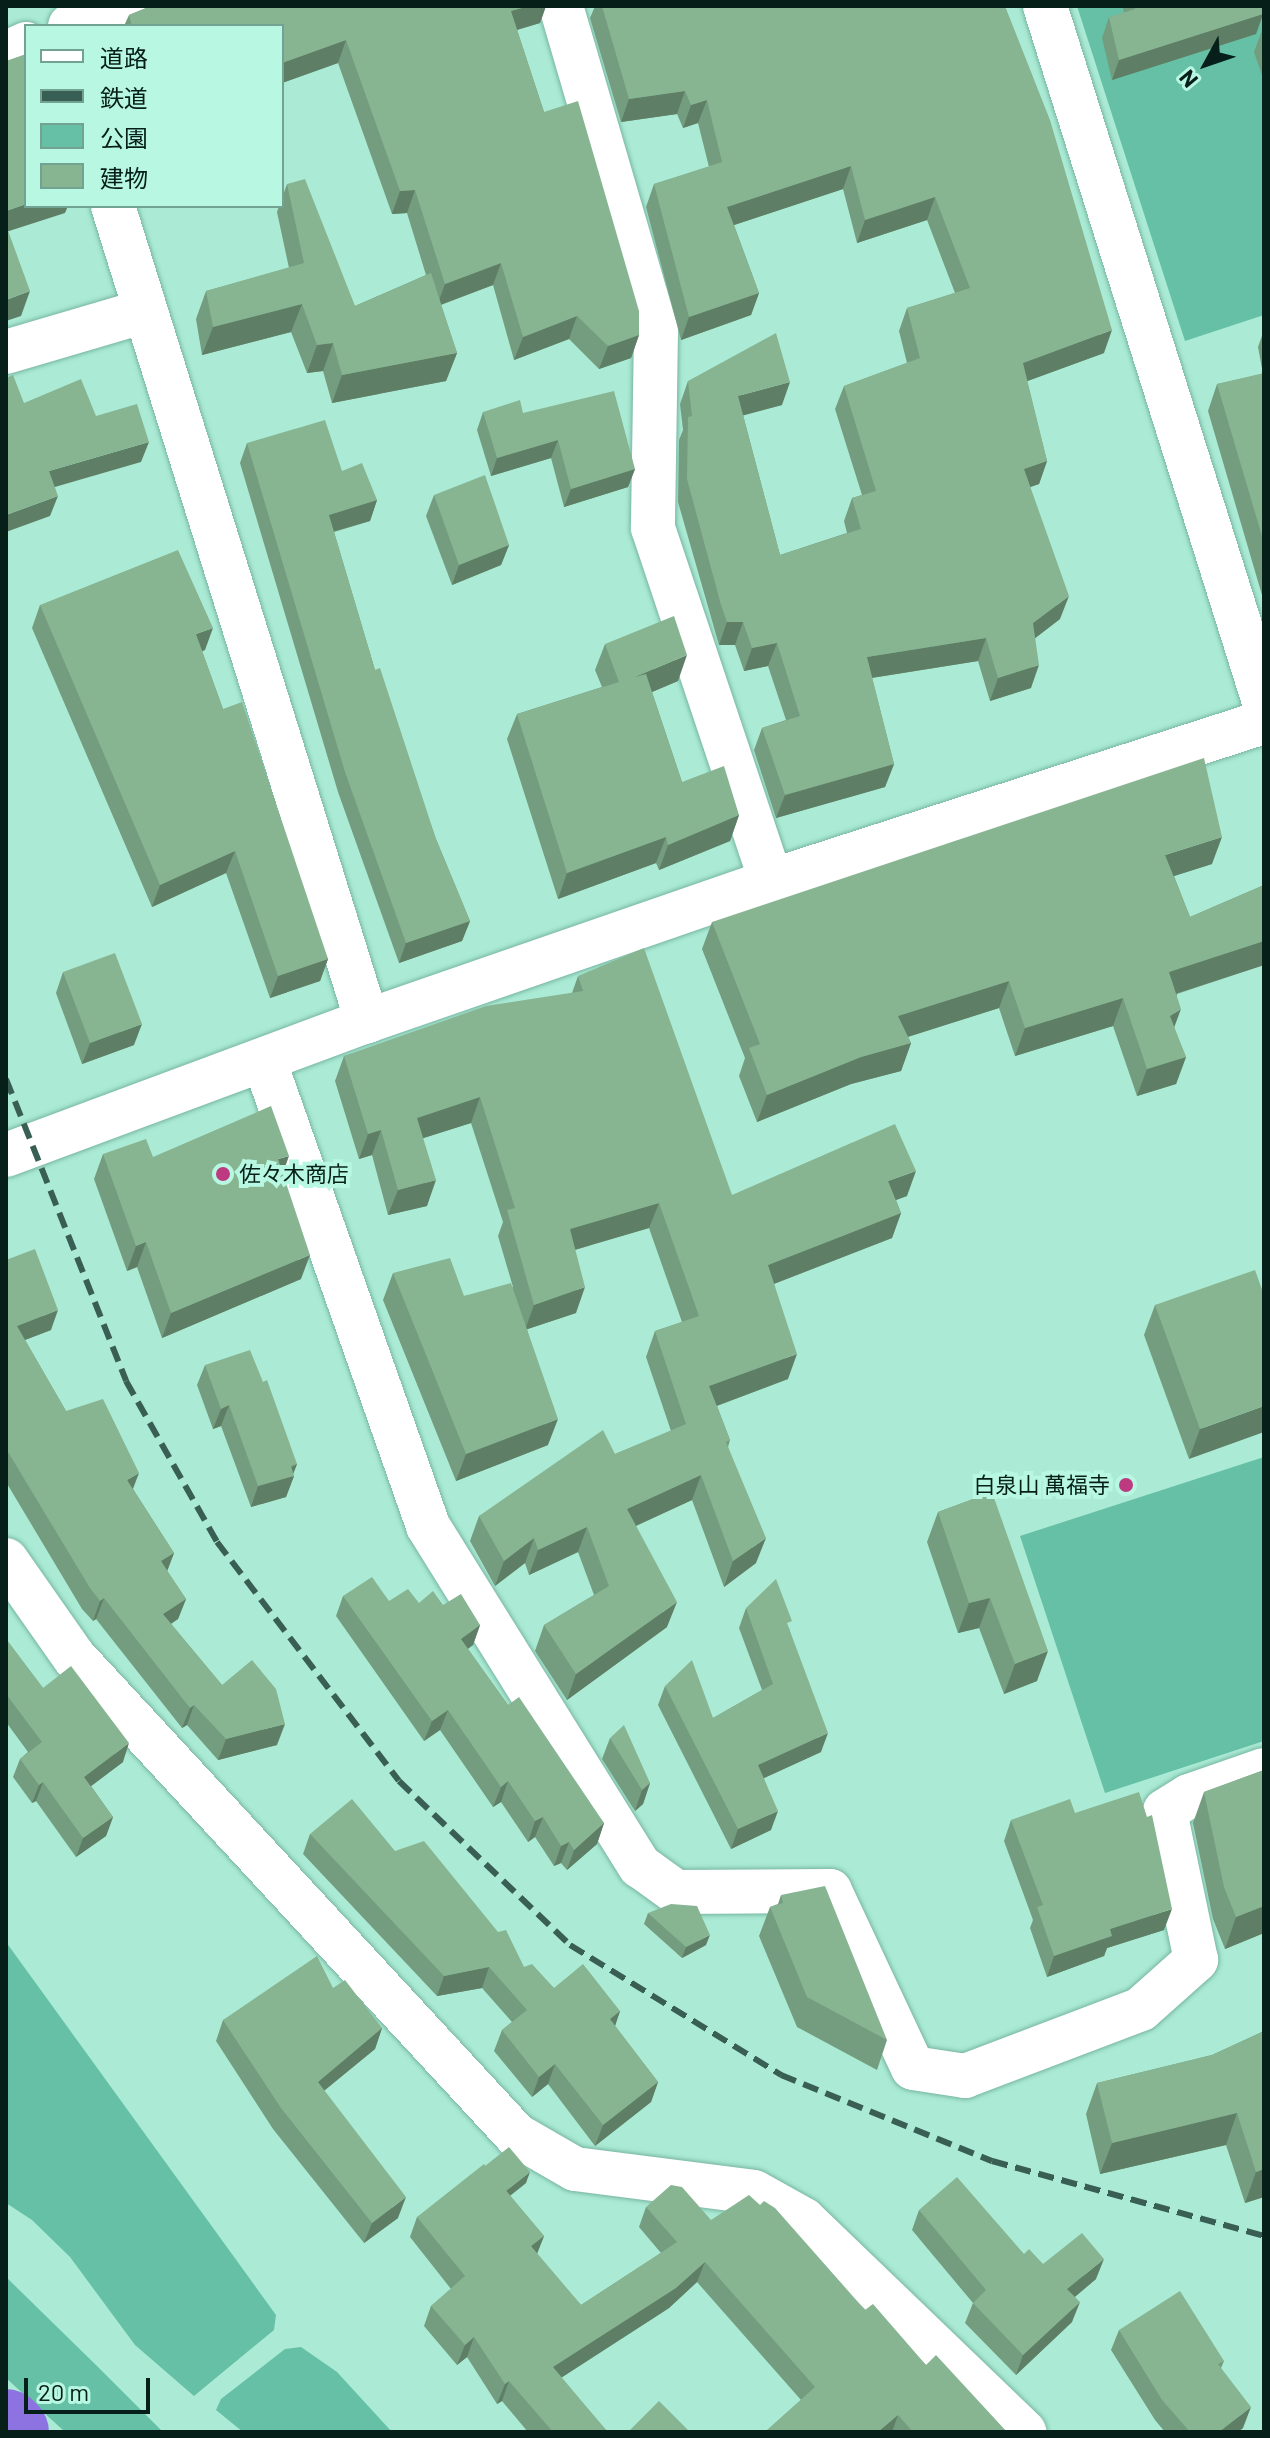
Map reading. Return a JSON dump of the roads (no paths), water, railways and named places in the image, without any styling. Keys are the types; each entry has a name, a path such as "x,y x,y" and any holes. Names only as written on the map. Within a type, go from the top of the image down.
{"street":[{"path":"77,24 139,6"},
{"path":"561,6 656,331 653,528 771,881"},
{"path":"1045,6 1264,702"},
{"path":"114,208 142,312 367,1021"},
{"path":"6,352 142,312"},
{"path":"6,1155 367,1021 771,881 1264,722"},
{"path":"264,1060 428,1526 640,1866 676,1892 830,1891 913,2068 965,2076 1141,2009 1196,1960 1165,1811 1189,1796 1264,1770"},
{"path":"6,1560 74,1657 516,2135 575,2169 754,2192 804,2220 1024,2432"}],"waterway":[{"path":"6,2427 11,2432"}],"railway":[{"path":"6,1079 126,1381 217,1542 399,1781 570,1945 781,2075 992,2161 1264,2236"}],"place":[{"name":"佐々木商店","path":"223,1174"},
{"name":"白泉山 萬福寺","path":"1126,1485"}]}
